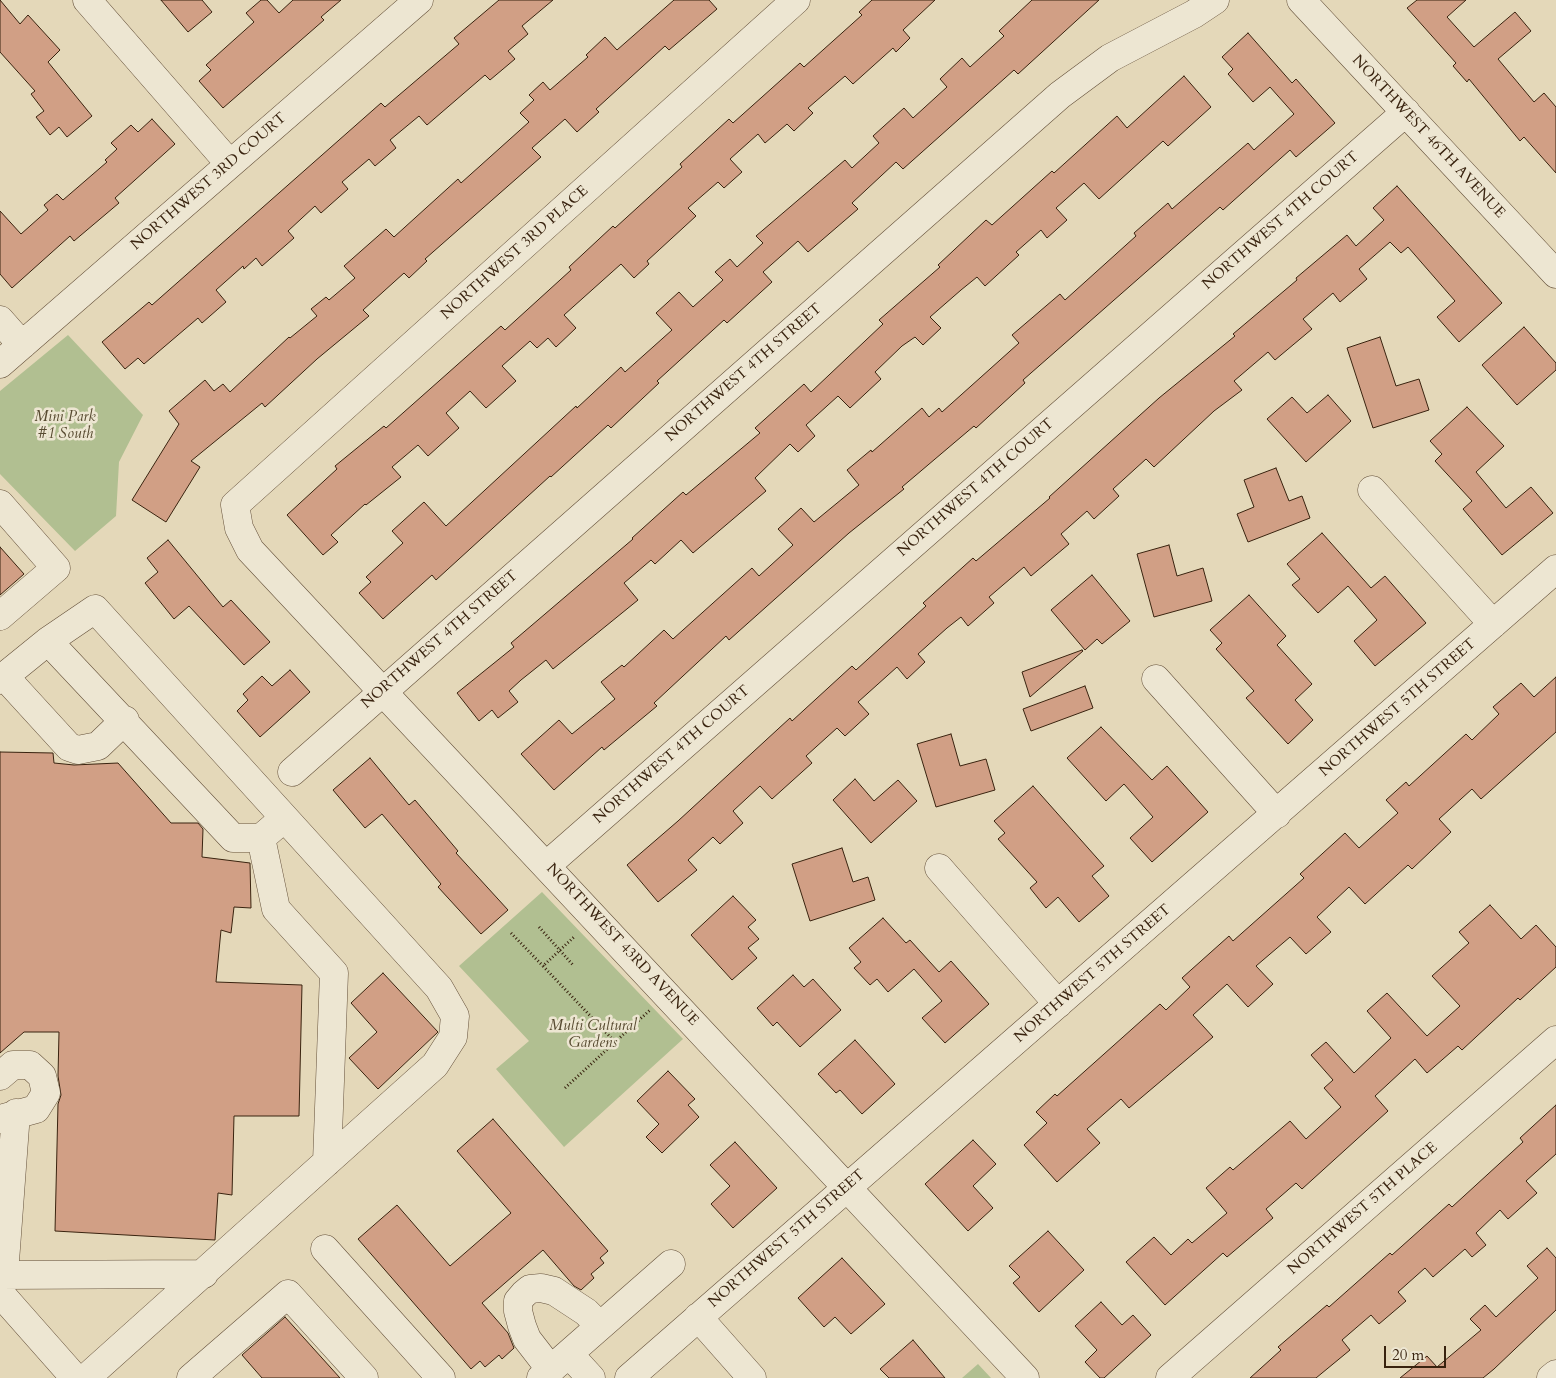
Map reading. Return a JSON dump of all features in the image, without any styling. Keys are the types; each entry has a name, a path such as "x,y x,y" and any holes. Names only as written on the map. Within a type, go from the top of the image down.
{"street":[{"path":"87,0 229,163"},
{"name":"NORTHWEST 3RD COURT","path":"0,364 229,163 419,0"},
{"name":"NORTHWEST 3RD PLACE","path":"234,505 796,0"},
{"name":"NORTHWEST 4TH STREET","path":"292,772 1060,95 1110,58 1194,14 1215,0"},
{"name":"NORTHWEST 46TH AVENUE","path":"1301,0 1556,274"},
{"name":"NORTHWEST 4TH COURT","path":"547,865 1406,112"},
{"path":"0,320 22,345"},
{"path":"1372,490 1493,624"},
{"path":"0,504 56,568 0,616"},
{"name":"NORTHWEST 43RD AVENUE","path":"234,505 239,528 250,550 547,865 1025,1378"},
{"name":"NORTHWEST 5TH STREET","path":"629,1378 1556,569"},
{"path":"86,1378 435,1065 453,1037 455,1016 439,988 95,609 48,641 2,678 69,747 78,750 98,746 125,720"},
{"path":"48,641 125,720 233,838 261,838 283,818"},
{"path":"1156,679 1277,814"},
{"path":"261,838 276,909 334,973 327,1162"},
{"path":"939,868 1058,1004"},
{"name":"NORTHWEST 5TH PLACE","path":"1170,1378 1556,1040"},
{"path":"0,1076 8,1068 22,1064 30,1066 42,1076 46,1093 43,1101 36,1109 28,1113 5,1111 1,1281 75,1378"},
{"path":"325,1249 441,1378"},
{"path":"554,1367 671,1264"},
{"path":"1,1281 204,1274"},
{"path":"591,1378 554,1367 527,1339 518,1311 518,1301 530,1290 541,1288 554,1291 586,1312 600,1326"},
{"path":"191,1378 288,1294 364,1378"},
{"path":"698,1316 752,1378"},
{"path":"1551,1378 1556,1374"}],"path":[{"path":"539,927 574,965"},
{"path":"511,933 615,1042"},
{"path":"544,966 575,936"},
{"path":"565,1088 650,1010"}],"green space":[{"name":"Mini Park #1 South","path":"68,335 143,415 119,462 116,516 75,551 0,474 0,391"},
{"name":"Multi Cultural Gardens","path":"542,892 683,1039 564,1147 496,1069 529,1041 459,966"},
{"path":"978,1364 991,1378 962,1378"}],"building":[{"path":"0,0 20,24 28,15 60,50 48,62 92,116 67,137 59,127 50,135 36,117 44,111 31,94 35,91 0,52"},
{"path":"161,0 202,0 212,12 188,32"},
{"path":"261,0 267,0 279,13 293,0 341,0 321,17 324,20 223,108 199,81 211,70 206,65 254,22 246,13"},
{"path":"499,0 553,0 522,26 528,34 508,51 515,59 490,80 485,75 427,125 419,116 390,140 396,148 375,166 369,159 342,182 348,189 321,213 315,206 288,231 294,238 262,266 256,258 244,269 243,266 216,290 226,302 202,323 198,318 144,364 138,358 125,369 102,342 149,302 152,305 381,103 385,107 459,44 454,38"},
{"path":"674,0 709,0 717,9 669,50 665,46 596,109 599,112 577,132 565,119 532,148 541,157 425,259 427,261 409,278 404,273 363,310 369,316 317,359 265,407 262,403 191,461 200,467 166,522 132,500 179,424 169,411 205,380 214,391 223,384 230,392 289,337 317,316 311,309 326,297 329,300 355,278 344,266 386,229 394,237 458,179 461,183 529,122 520,113 534,100 529,95 543,82 550,90 588,57 586,55 605,37 617,50"},
{"path":"872,0 935,0 903,30 910,38 896,52 893,48 853,84 845,76 808,108 813,113 794,131 787,124 765,143 758,134 730,159 742,172 724,188 718,182 688,208 696,216 647,261 649,264 634,278 621,264 564,315 576,328 556,347 548,338 537,348 530,341 502,366 516,381 486,408 470,391 446,413 459,428 428,456 418,445 392,467 401,477 365,504 331,535 338,542 323,555 287,515 337,469 335,466 384,426 386,428 501,326 505,330 571,270 569,267 613,226 615,228 682,167 680,164 729,119 733,123 800,63 804,67 862,15 859,12"},
{"path":"1032,0 1099,0 1018,74 1014,70 903,169 896,162 852,203 858,209 808,252 798,241 763,272 772,282 727,323 724,320 657,381 659,383 611,428 608,425 436,580 432,575 383,619 359,593 371,582 366,577 403,543 392,531 424,502 446,526 576,406 577,408 621,367 625,372 672,330 656,313 679,292 693,307 723,280 715,272 730,259 737,267 763,243 756,236 845,160 852,168 879,143 873,136 904,108 913,118 947,87 940,79 962,58 970,67 1004,36 999,31"},
{"path":"1417,0 1466,0 1447,17 1474,47 1515,12 1531,31 1498,59 1534,102 1544,93 1556,107 1556,173 1524,137 1520,141 1469,79 1467,82 1453,66 1456,63 1407,8"},
{"path":"1248,33 1292,83 1296,79 1335,123 1296,157 1290,150 1223,210 1220,207 1023,380 1025,383 976,428 974,426 902,487 904,489 849,533 729,640 726,636 654,703 657,706 604,750 602,747 554,790 521,754 559,720 572,734 615,699 601,682 622,665 624,667 664,630 673,639 752,568 759,576 793,545 778,529 801,508 814,522 859,485 847,470 871,450 872,452 922,408 929,417 939,408 942,412 1019,343 1012,335 1060,294 1065,300 1136,236 1134,233 1168,203 1172,209 1248,143 1254,150 1294,114 1270,87 1253,102 1228,74 1233,69 1222,57"},
{"path":"1184,76 1211,107 1168,146 1163,141 1099,199 1084,183 1056,208 1067,220 1047,238 1041,230 1016,252 1019,255 985,286 977,277 961,290 930,317 941,328 923,345 915,337 902,346 875,372 881,379 850,408 838,396 806,425 815,436 798,452 790,444 755,478 766,491 693,553 681,540 655,564 651,560 624,583 638,600 553,669 546,660 521,680 509,691 518,702 498,718 492,710 479,721 457,693 514,647 511,643 633,539 683,492 686,495 760,433 755,428 804,384 811,392 883,324 879,320 940,267 938,265 986,220 992,225 1052,171 1054,173 1117,116 1127,128"},
{"path":"152,119 175,144 115,198 119,203 74,241 70,236 12,288 0,274 0,211 21,234 48,210 44,205 57,194 63,200 107,162 105,160 117,149 111,143 131,125 138,132"},
{"path":"1397,186 1502,303 1459,342 1437,317 1455,301 1408,247 1401,253 1390,242 1359,269 1367,279 1340,302 1333,293 1303,319 1312,329 1275,360 1268,352 1234,381 1242,390 1214,411 1154,467 1146,459 1113,489 1119,496 1094,519 1087,511 1061,534 1069,544 1031,576 1024,567 989,597 994,603 968,626 961,617 947,628 918,654 925,662 907,679 897,667 858,702 869,714 845,736 837,728 806,756 812,763 772,799 760,786 733,811 743,823 720,844 713,837 688,860 697,870 658,902 627,865 790,718 792,721 852,666 856,670 926,606 923,603 973,558 976,561 1050,498 1159,398 1235,336 1233,334 1297,280 1296,278 1347,235 1356,246 1384,220 1373,208"},
{"path":"1524,327 1556,363 1556,370 1517,405 1482,365"},
{"path":"1380,337 1396,386 1419,379 1429,410 1373,428 1347,348"},
{"path":"1328,395 1351,421 1306,462 1267,419 1292,397 1307,413"},
{"path":"1467,407 1504,446 1476,472 1506,508 1531,487 1553,513 1502,555 1463,509 1472,501 1435,461 1442,454 1430,441"},
{"path":"1276,468 1289,501 1302,496 1310,518 1248,542 1237,514 1254,507 1244,480"},
{"path":"1322,533 1371,588 1385,576 1426,623 1375,666 1354,641 1377,620 1348,586 1318,613 1292,585 1300,579 1287,564"},
{"path":"168,540 223,607 231,600 270,642 244,665 189,606 174,619 145,583 158,572 147,558"},
{"path":"1169,545 1177,576 1203,568 1212,601 1154,617 1137,554"},
{"path":"0,547 24,574 0,595"},
{"path":"1092,575 1130,621 1102,644 1097,639 1085,650 1051,610"},
{"path":"1249,595 1286,636 1277,645 1312,684 1295,700 1313,720 1288,744 1246,698 1254,691 1216,649 1222,643 1210,630"},
{"path":"1083,651 1030,697 1022,672"},
{"path":"290,670 310,692 260,737 237,711 248,700 243,694 262,676 272,686"},
{"path":"1556,677 1556,732 1481,799 1472,789 1439,819 1451,832 1412,869 1408,865 1365,904 1349,887 1317,917 1331,932 1306,954 1290,937 1256,966 1273,984 1248,1007 1227,984 1193,1015 1213,1037 1129,1108 1121,1099 1087,1129 1100,1143 1057,1182 1024,1145 1047,1123 1036,1112 1055,1094 1057,1096 1160,1004 1166,1010 1190,987 1182,978 1229,936 1233,941 1304,878 1300,874 1345,833 1359,848 1398,813 1386,800 1406,782 1409,786 1466,734 1472,740 1499,714 1493,707 1521,683 1534,697"},
{"path":"1085,686 1093,708 1031,731 1023,709"},
{"path":"1101,727 1152,780 1167,766 1208,812 1152,862 1130,838 1153,817 1124,784 1106,801 1067,758"},
{"path":"951,734 960,766 986,759 995,790 936,807 917,744"},
{"path":"0,752 53,753 54,763 74,765 118,763 171,823 198,823 203,829 202,857 250,863 251,908 234,907 231,933 221,930 216,982 302,985 299,1116 234,1116 232,1195 218,1193 215,1240 55,1231 58,1104 61,1095 58,1076 59,1032 24,1032 0,1053"},
{"path":"370,758 409,805 415,800 458,851 456,853 508,910 481,934 438,887 441,884 382,814 365,828 333,790"},
{"path":"855,779 874,801 898,780 917,801 871,843 833,800"},
{"path":"1033,786 1104,866 1092,876 1109,896 1079,922 1058,897 1046,908 1030,888 1037,882 998,839 1005,833 994,821"},
{"path":"842,848 853,882 868,877 875,900 810,921 792,864"},
{"path":"733,896 756,920 748,927 759,939 748,948 757,958 732,980 691,935"},
{"path":"1490,905 1521,939 1536,925 1556,947 1556,967 1520,1000 1518,998 1462,1050 1458,1046 1427,1073 1415,1059 1375,1096 1388,1111 1302,1189 1296,1183 1266,1209 1273,1218 1227,1257 1223,1253 1165,1305 1126,1262 1154,1237 1171,1255 1188,1239 1192,1243 1227,1213 1206,1188 1230,1167 1233,1170 1290,1121 1306,1139 1341,1107 1324,1088 1333,1080 1311,1055 1326,1042 1354,1073 1391,1038 1367,1011 1387,993 1427,1036 1460,1006 1432,976 1469,943 1459,932"},
{"path":"883,918 906,943 910,940 939,972 951,961 989,1004 945,1043 922,1018 942,1001 914,969 888,992 877,979 870,985 854,968 861,962 849,948"},
{"path":"383,973 438,1032 378,1089 349,1058 377,1032 351,1003"},
{"path":"793,975 804,987 813,979 841,1010 800,1047 777,1022 773,1026 757,1008"},
{"path":"855,1040 895,1084 862,1114 840,1090 836,1093 818,1074"},
{"path":"668,1071 695,1099 688,1105 699,1117 662,1153 646,1137 659,1124 637,1101"},
{"path":"1556,1105 1556,1154 1526,1181 1537,1193 1508,1219 1500,1210 1476,1233 1486,1245 1472,1257 1465,1249 1433,1277 1425,1268 1398,1292 1406,1301 1379,1324 1371,1315 1342,1340 1350,1350 1316,1378 1250,1378 1281,1350 1278,1347 1327,1305 1329,1307 1390,1253 1392,1255 1449,1204 1452,1207 1523,1142 1520,1138"},
{"path":"493,1119 608,1251 600,1258 604,1263 591,1274 594,1278 581,1290 574,1286 543,1250 482,1303 508,1333 514,1348 502,1359 499,1355 485,1367 480,1361 471,1369 358,1239 397,1205 450,1266 511,1213 457,1151"},
{"path":"973,1140 996,1164 973,1186 993,1208 968,1231 925,1184"},
{"path":"735,1142 777,1188 733,1228 711,1204 730,1186 710,1165"},
{"path":"1048,1231 1084,1270 1039,1312 1013,1283 1020,1277 1009,1266"},
{"path":"1547,1248 1556,1258 1556,1310 1494,1369 1483,1378 1400,1378 1427,1356 1437,1367 1481,1330 1470,1319 1485,1305 1496,1317 1538,1278 1527,1266"},
{"path":"842,1258 885,1304 851,1334 835,1317 824,1327 798,1298"},
{"path":"1101,1302 1122,1325 1133,1315 1151,1335 1104,1378 1100,1378 1085,1362 1097,1350 1075,1326"},
{"path":"285,1317 340,1378 262,1378 242,1355"},
{"path":"913,1340 945,1378 889,1378 880,1369"}]}
